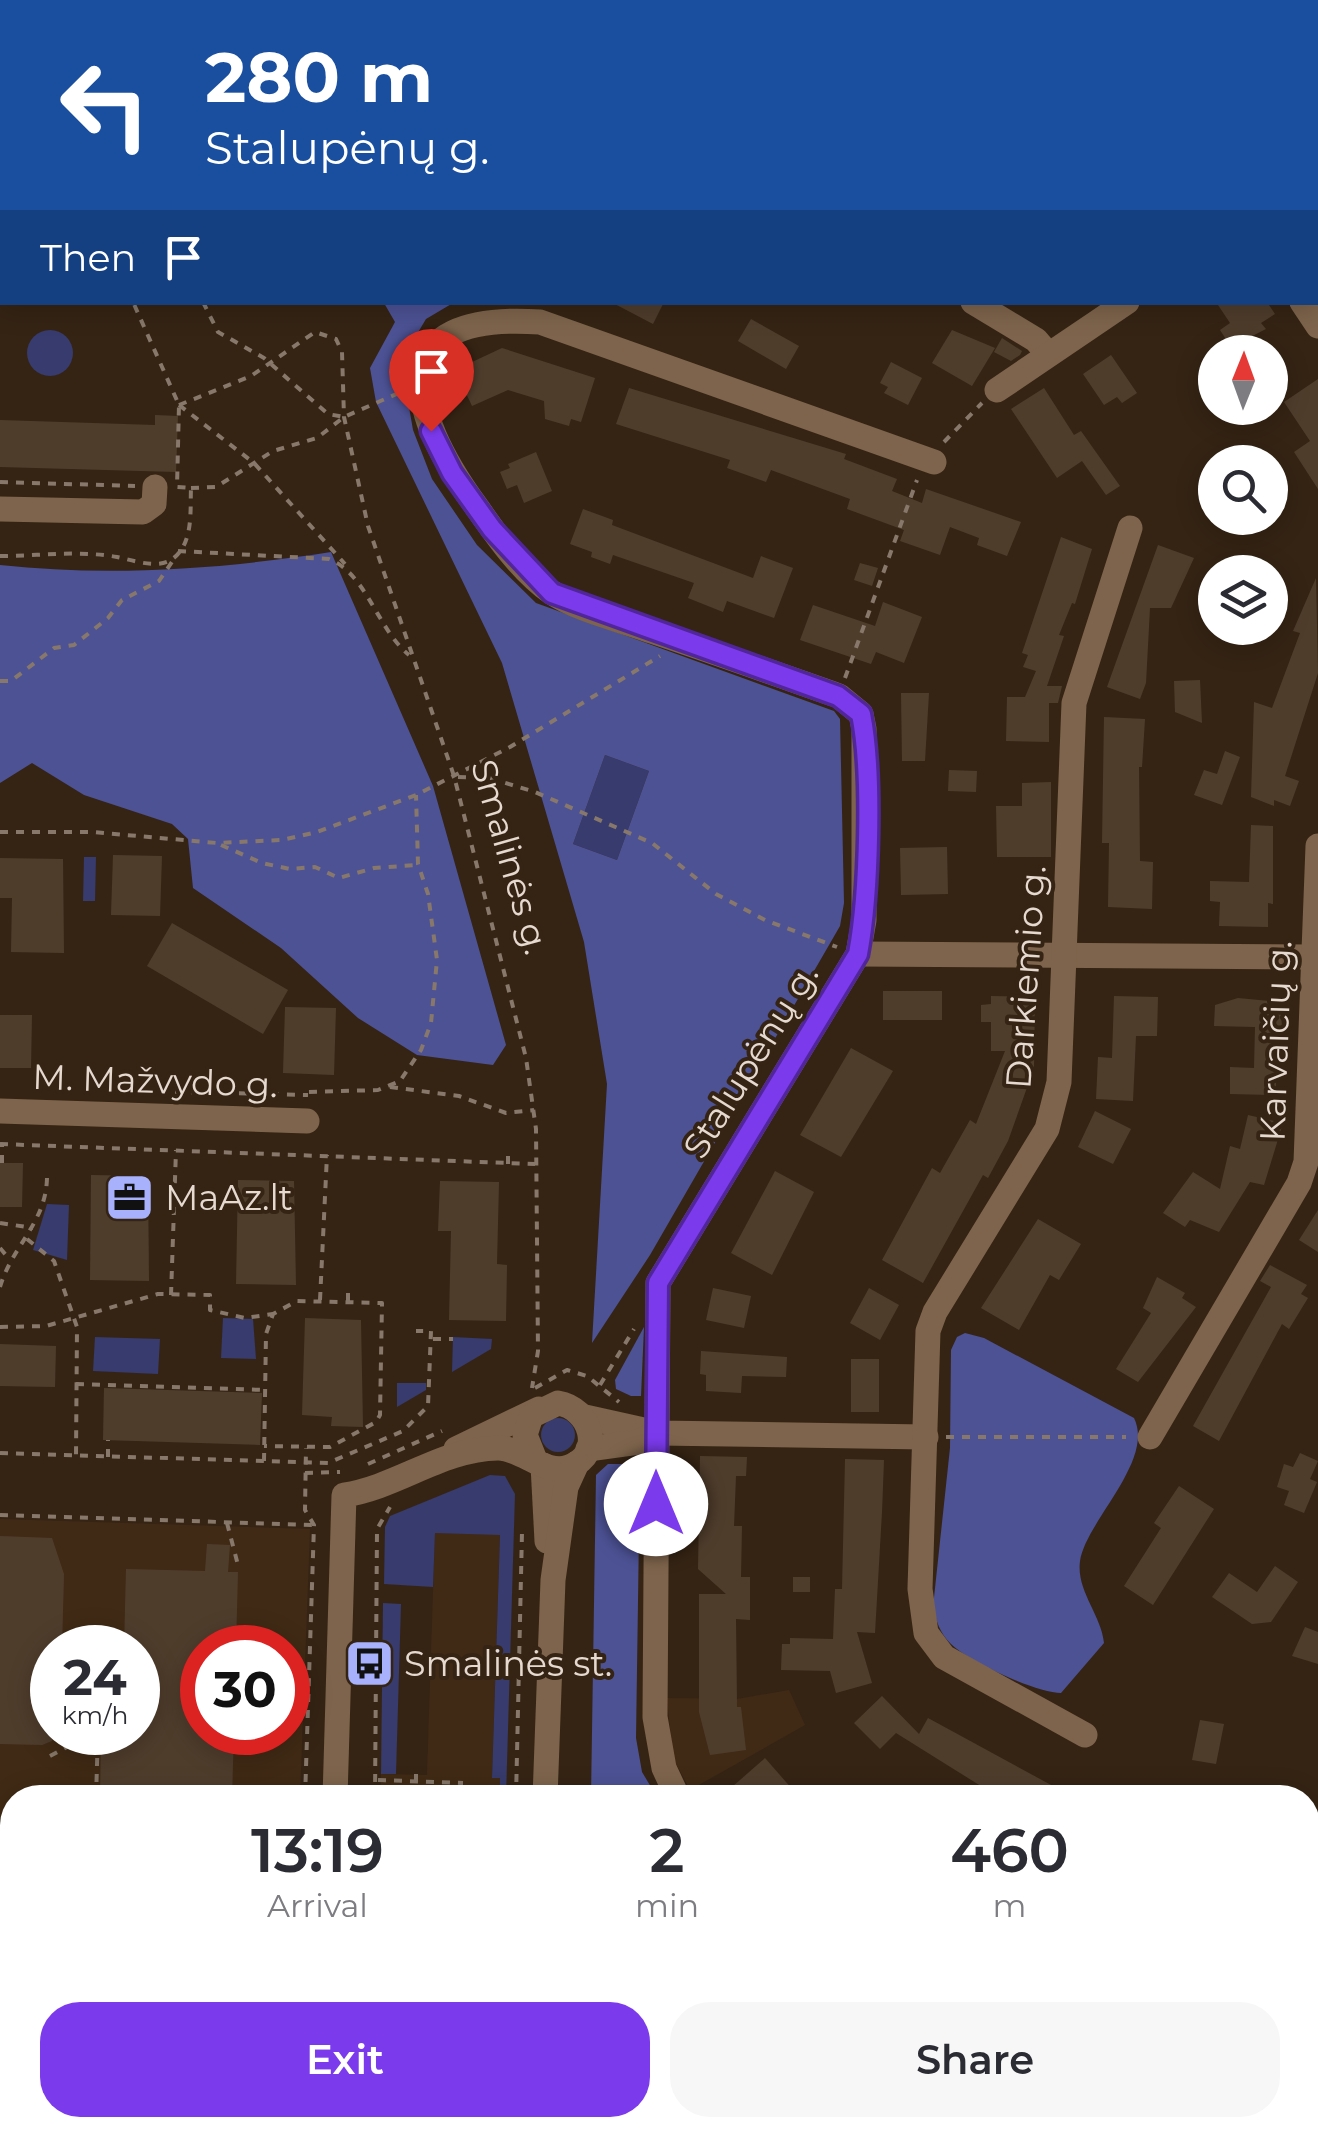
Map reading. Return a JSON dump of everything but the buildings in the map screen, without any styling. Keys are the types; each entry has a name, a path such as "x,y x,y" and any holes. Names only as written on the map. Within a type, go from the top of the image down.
{"street":[{"path":"978,305 1036,340 1048,354"},
{"path":"998,390 1122,305"},
{"path":"1304,305 1318,326"},
{"path":"838,696 577,605 531,575 452,473 422,408 422,374 436,346 468,324 496,319 540,322 929,460"},
{"path":"0,508 143,512 166,487"},
{"name":"Darkiemio g.","path":"1085,1736 944,1657 926,1632 920,1589 927,1352 934,1312 1047,1129 1059,1082 1074,703 1130,528"},
{"name":"Stalupėnų g.","path":"672,1785 664,1768 655,1717 656,1312 663,1269 858,954 864,904 864,729 861,714 838,696"},
{"name":"Karvaičių g.","path":"1150,1438 1299,1183 1306,1162 1318,846"},
{"path":"858,954 1314,958"},
{"name":"M. Mažvydo g.","path":"0,1112 308,1103"},
{"path":"448,1456 535,1400 568,1404 585,1416 656,1432 926,1436"},
{"path":"535,1400 525,1435 539,1463 553,1580"},
{"path":"545,1785 553,1580 566,1487 591,1432 585,1416"},
{"path":"335,1785 344,1495 448,1456 498,1448 560,1469 583,1456 639,1442 656,1432"}],"path":[{"path":"0,58 0,79"},
{"path":"134,305 174,391"},
{"path":"204,305 218,332 270,364 328,414 344,418"},
{"name":"Smalinės g.","path":"270,364 315,332 336,340 342,352 344,418 368,526 454,776 508,980 534,1110 538,1351 535,1400"},
{"path":"270,364 180,405 254,463 347,566 390,640 410,656"},
{"path":"190,488 216,487 273,451 317,438 344,418 422,374"},
{"path":"838,696 929,460 948,436 998,390"},
{"path":"0,482 166,487"},
{"path":"0,681 11,682 54,648 74,645 108,618 122,600 159,581 177,553 329,559 347,566"},
{"path":"0,832 92,832 216,843 282,840 317,832 416,795 510,748 684,642"},
{"path":"454,776 488,778 534,792 652,843 716,894 764,920 858,954"},
{"path":"142,1091 308,1103 400,1081 421,1050 438,986 434,924 418,864 416,795"},
{"path":"216,843 262,863 290,869 314,867 339,878 374,868 418,864"},
{"path":"386,1087 459,1096 506,1113 534,1110"},
{"path":"1,1161 1,1144 536,1164"},
{"path":"508,1149 508,1164"},
{"path":"171,1294 176,1150"},
{"path":"320,1300 327,1155"},
{"path":"0,1287 10,1260 44,1208 47,1178"},
{"path":"0,1223 33,1228"},
{"path":"27,1239 54,1261 75,1320 76,1455"},
{"path":"0,1248 10,1260"},
{"path":"348,1290 348,1301"},
{"path":"0,1327 32,1328 75,1320 139,1298 171,1294 210,1295 210,1310 225,1316 273,1314 287,1304 320,1300 382,1302 380,1415 376,1422 330,1448 264,1446"},
{"path":"264,1462 266,1334 273,1314"},
{"path":"600,1385 636,1324"},
{"path":"0,1452 328,1464 402,1432 428,1406 431,1331 416,1331"},
{"path":"431,1339 453,1340"},
{"path":"600,1366 608,1371"},
{"path":"535,1400 542,1380 566,1370 600,1385 620,1402 623,1412"},
{"path":"76,1384 265,1390"},
{"path":"358,1468 455,1425"},
{"path":"926,1436 1150,1438"},
{"path":"108,1440 108,1456"},
{"path":"304,1785 314,1526 304,1510 306,1448"},
{"path":"305,1473 347,1470"},
{"path":"376,1785 378,1530 382,1515 395,1503"},
{"path":"0,1515 314,1526"},
{"path":"516,1785 522,1520"},
{"path":"228,1522 238,1565"},
{"path":"96,1785 97,1755"},
{"path":"416,1771 416,1782"},
{"path":"376,1780 463,1783"},
{"path":"385,1785 386,1780"}],"shaded area":[{"path":"385,305 450,305 426,319 401,361 413,430 432,479 477,545 536,603 834,711 840,719 844,903 840,926 650,1255 592,1343 607,1084 584,942 502,663 376,402 370,368 395,322","holes":["605,755 649,771 617,860 573,844"]},
{"path":"50,330 66,337 73,353 66,369 50,376 34,369 27,353 34,337"},
{"path":"331,552 433,786 506,1045 493,1065 417,1055 358,1018 281,948 193,888 188,839 172,824 84,795 32,763 0,783 0,565 41,569 166,569"},
{"path":"605,755 649,771 617,860 573,844"},
{"path":"84,857 96,857 95,901 83,901"},
{"path":"47,1204 69,1205 67,1260 33,1250"},
{"path":"223,1318 253,1319 256,1359 221,1358"},
{"path":"644,1327 641,1396 631,1396 616,1389 615,1380"},
{"path":"965,1333 984,1338 1134,1418 1138,1435 1128,1472 1094,1528 1080,1561 1082,1582 1104,1643 1061,1693 1020,1682 960,1651 944,1636 934,1612 950,1448 951,1350 957,1337"},
{"path":"95,1337 160,1339 158,1374 93,1371"},
{"path":"453,1337 492,1339 491,1349 452,1372"},
{"path":"397,1383 426,1383 426,1390 397,1407"},
{"path":"558,1418 570,1423 575,1435 570,1447 558,1452 546,1447 541,1435 546,1423"},
{"path":"608,1464 640,1464 636,1738 642,1772 650,1785 591,1785 596,1475"},
{"path":"490,1475 505,1476 515,1494 506,1785 500,1785 500,1778 492,1778 500,1535 435,1533 433,1587 384,1584 385,1527 390,1516"},
{"path":"0,1519 310,1529 306,1625 180,1625 180,1755 302,1755 300,1785 0,1785"},
{"path":"435,1532 500,1534 492,1777 501,1778 501,1785 381,1785 381,1774 427,1775"},
{"path":"383,1603 401,1604 396,1774 381,1774"},
{"path":"789,1690 805,1725 699,1785 687,1785 673,1758 667,1698 737,1699"}],"place":[{"name":"MaAz.lt","path":"130,1198"},
{"name":"Smalinės st.","path":"369,1664"}],"route":[{"path":"431,431 452,473 492,529 531,575 552,593 838,696 851,702 861,714 866,854 864,920 858,954 663,1269 656,1312 656,1504"}]}
